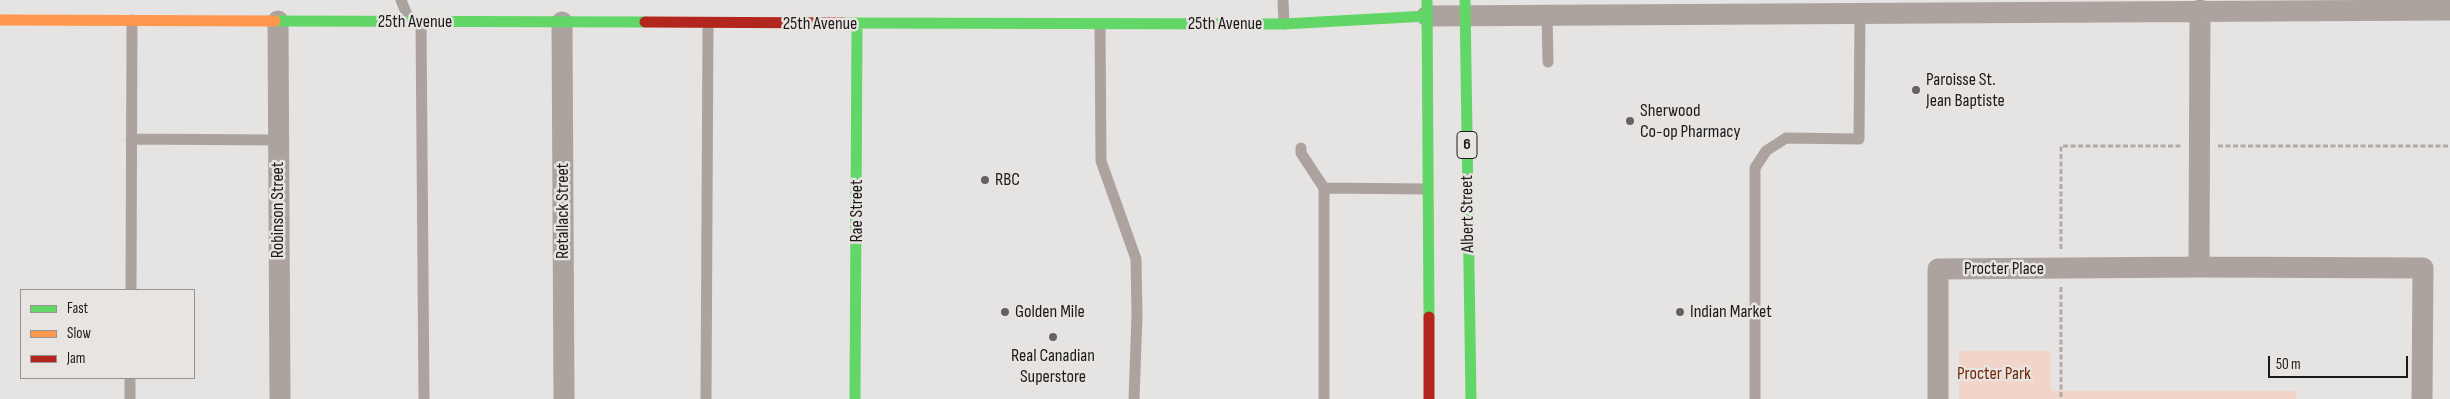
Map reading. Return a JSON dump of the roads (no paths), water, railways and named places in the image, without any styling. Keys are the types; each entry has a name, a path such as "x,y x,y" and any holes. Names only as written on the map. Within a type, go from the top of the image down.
{"street":[{"name":"25th Avenue","path":"0,20 416,22 559,15 708,23 1284,24 1427,8 1465,8 1547,15 2200,10 2411,5 2450,10"},
{"path":"1050,8 1056,24"},
{"path":"1427,8 1428,399"},
{"name":"Albert Street","path":"1465,8 1471,399"},
{"path":"2199,267 2200,10"},
{"name":"Retallack Street","path":"559,15 564,399"},
{"name":"Robinson Street","path":"278,21 280,399"},
{"name":"Rae Street","path":"855,399 857,24"},
{"name":"Procter Place","path":"1938,399 1938,269 2199,267 2423,268 2422,399"}],"lane":[{"path":"401,0 416,22 424,399"},
{"path":"1283,0 1284,24"},
{"path":"1755,399 1755,168 1766,151 1786,138 1859,139 1860,13"},
{"path":"1547,15 1548,62"},
{"path":"131,289 132,20"},
{"path":"706,399 708,23"},
{"path":"1100,24 1101,161 1136,259 1137,316 1134,399"},
{"path":"131,139 278,140"},
{"path":"1301,148 1302,153 1324,188 1324,399"},
{"path":"1324,188 1428,189"},
{"path":"130,379 130,399"}],"place":[{"name":"Paroisse St. Jean Baptiste","path":"1916,90"},
{"name":"Sherwood Co-op Pharmacy","path":"1630,121"},
{"name":"RBC","path":"985,180"},
{"name":"Golden Mile","path":"1005,312"},
{"name":"Indian Market","path":"1680,312"},
{"name":"Real Canadian Superstore","path":"1053,337"}],"park label":[{"name":"Procter Park","path":"1994,374"}]}
